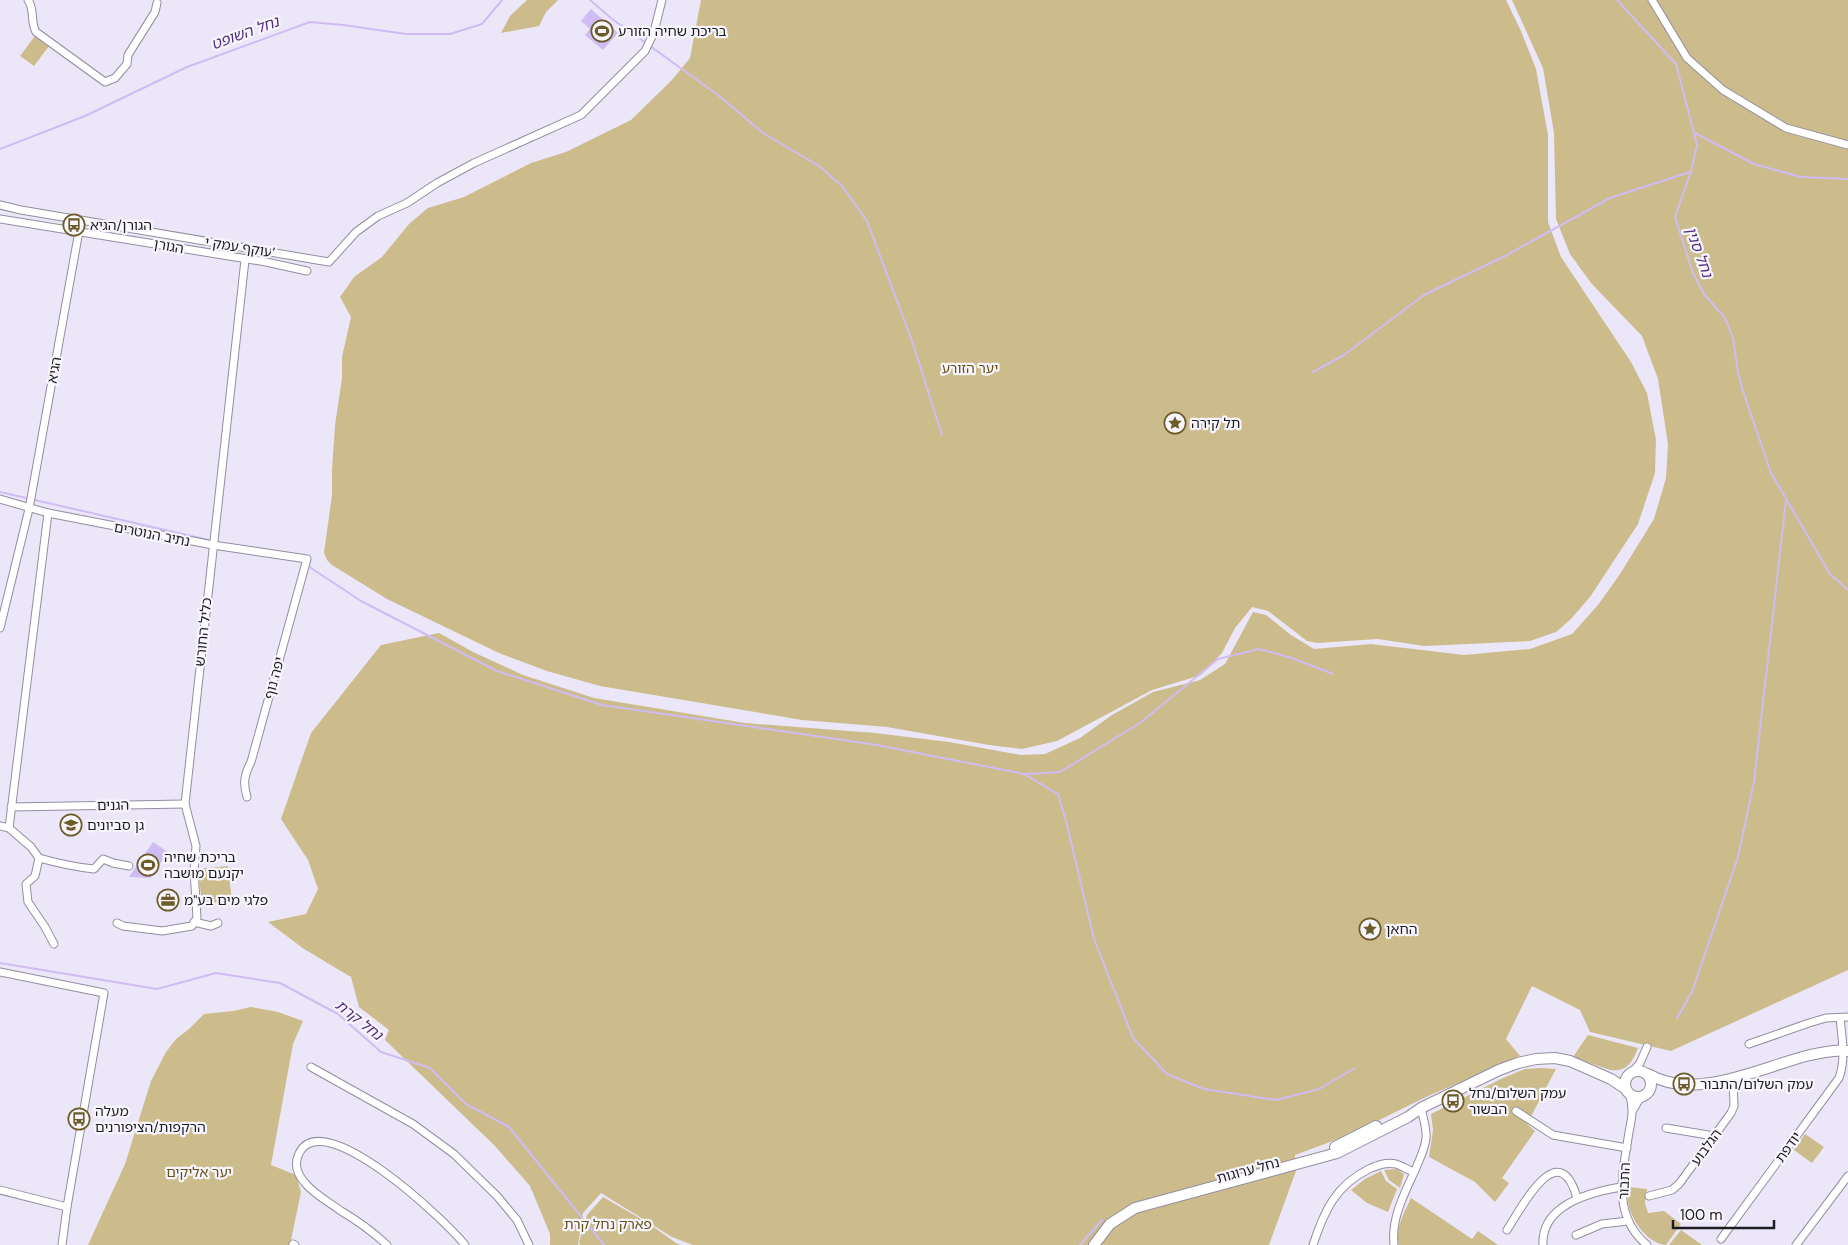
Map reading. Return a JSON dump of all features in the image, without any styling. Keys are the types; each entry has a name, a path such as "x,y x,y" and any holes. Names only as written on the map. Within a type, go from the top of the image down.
{"street":[{"path":"28,0 31,4 32,26 36,32 104,82 115,78 127,64 128,55 155,12 157,2"},
{"name":"עוקף עמק י’","path":"0,205 329,262 356,232 378,216 407,203 474,162 581,115 645,51 654,32 662,0"},
{"path":"1652,0 1688,58 1723,90 1786,128 1848,145"},
{"name":"הגורן","path":"0,219 307,271"},
{"name":"הגיא","path":"0,628 29,509 79,231"},
{"name":"כליל החורש","path":"194,922 198,918 194,870 196,846 185,804 246,260"},
{"name":"נתיב הנוטרים","path":"0,499 48,514 213,545 307,559"},
{"path":"9,828 48,514"},
{"name":"יפה נוף","path":"247,797 244,778 251,762 307,559"},
{"name":"הגנים","path":"11,807 185,804"},
{"path":"0,826 9,828 31,847 38,858 81,868 94,868 103,859 129,866"},
{"path":"38,858 35,876 26,884 28,902 54,944"},
{"path":"117,924 162,931 192,926 194,922 211,926 218,923"},
{"path":"0,972 104,993 62,1245"},
{"path":"1749,1044 1826,1018 1848,1017"},
{"name":"יודפת","path":"1721,1239 1802,1127 1834,1087 1842,1069 1846,1051 1840,1018"},
{"path":"1646,1095 1652,1084 1646,1073 1646,1050 1640,1063 1625,1080 1628,1091 1634,1096 1646,1095 1665,1087 1683,1084 1718,1082 1801,1057 1825,1052 1846,1051"},
{"name":"נחל ערוגות","path":"1087,1245 1108,1217 1131,1202 1330,1149 1407,1111 1420,1108 1499,1070 1518,1063 1536,1059 1555,1058 1570,1061 1618,1082 1628,1091"},
{"path":"311,1067 393,1111 448,1149 472,1170 502,1202 517,1220 529,1245"},
{"path":"1630,1074 1637,1070 1663,1082 1683,1084"},
{"name":"נחל ערוגות","path":"1604,1076 1611,1077 1630,1074"},
{"name":"הגלבוע","path":"1649,1196 1672,1190 1679,1184 1731,1113 1734,1106 1732,1078"},
{"name":"התבור","path":"1628,1091 1633,1111"},
{"name":"התבור","path":"1646,1095 1639,1100 1633,1111 1621,1187 1623,1207 1628,1221 1637,1235 1647,1245"},
{"path":"1394,1245 1394,1222 1399,1205 1426,1140 1426,1128 1420,1108"},
{"name":"נחל ערוגות","path":"1094,1245 1110,1224 1142,1205 1337,1153 1408,1118 1420,1108"},
{"path":"1516,1111 1553,1135 1627,1148"},
{"path":"1666,1128 1714,1136"},
{"path":"387,1245 360,1223 318,1196 305,1183 296,1170 295,1163 301,1149 311,1142 321,1141 357,1154 410,1191 465,1245"},
{"path":"1313,1245 1323,1217 1336,1196 1349,1181 1377,1166 1386,1164 1396,1164 1414,1172"},
{"path":"1507,1230 1539,1182 1548,1174 1555,1172 1563,1174 1574,1188 1577,1198"},
{"path":"1796,1245 1848,1176"},
{"path":"1543,1245 1546,1227 1572,1201 1595,1192 1621,1187"},
{"path":"0,1190 67,1206"},
{"path":"1576,1235 1602,1224 1628,1221"}],"green space":[{"path":"527,0 558,0 546,12 539,26 501,33 510,16"},
{"name":"יער הזורע","path":"701,0 1506,0 1536,69 1548,135 1548,222 1561,257 1631,362 1647,393 1656,440 1655,473 1638,524 1590,597 1571,619 1556,632 1530,641 1424,646 1378,639 1317,643 1307,641 1268,611 1252,607 1235,628 1222,653 1201,675 1152,690 1057,741 1022,749 887,727 802,720 600,686 547,671 499,653 387,599 332,565 324,553 332,495 335,425 342,378 342,357 351,317 340,297 354,277 382,257 409,224 428,208 464,197 531,163 566,152 631,120 672,80 690,58"},
{"path":"1512,0 1848,0 1848,970 1671,1051 1590,1032 1580,1010 1532,986 1506,1039 1520,1056 1426,1097 1349,1135 1295,1155 1296,1171 1269,1245 693,1245 672,1237 601,1193 583,1213 578,1245 550,1245 550,1234 530,1186 495,1146 385,1040 389,1030 359,1007 351,977 304,949 268,922 306,914 318,889 308,860 281,819 311,733 381,645 439,633 473,652 523,675 594,698 745,723 875,733 949,742 1021,755 1045,754 1080,738 1112,715 1153,692 1200,680 1225,664 1253,612 1266,615 1291,635 1314,649 1371,644 1464,655 1530,649 1572,634 1598,605 1620,574 1654,519 1666,478 1668,444 1658,379 1642,336 1591,283 1570,254 1556,219 1554,133 1543,68"},
{"path":"35,36 49,46 34,66 20,56"},
{"path":"228,866 232,901 202,904 198,869"},
{"name":"יער אליקים","path":"251,1007 278,1012 303,1021 293,1044 271,1165 296,1175 301,1192 290,1245 88,1245 125,1164 151,1081 166,1052 176,1039 204,1014"},
{"path":"1588,1035 1638,1048 1631,1062 1625,1068 1610,1070 1573,1057"},
{"path":"1525,1069 1556,1069 1527,1124 1535,1131 1502,1178 1509,1183 1495,1202 1475,1182 1429,1157 1433,1130 1431,1114 1503,1078"},
{"path":"1805,1134 1824,1147 1812,1163 1794,1150"},
{"path":"1397,1169 1404,1174 1400,1188 1389,1180 1384,1170"},
{"path":"1381,1171 1386,1181 1397,1189 1388,1212 1367,1203 1351,1190 1365,1179"},
{"path":"1629,1187 1647,1189 1645,1203 1648,1213 1664,1211 1681,1224 1666,1245 1654,1241 1635,1222 1628,1204"},
{"name":"פארק נחל קרת","path":"603,1197 681,1245 580,1245 579,1242 587,1215"},
{"path":"1411,1198 1472,1239 1478,1231 1498,1245 1399,1245 1399,1227"},
{"path":"1681,1230 1702,1245 1669,1245"}],"shaded area":[{"name":"בריכת שחיה הזורע","path":"591,9 618,33 603,50 585,35 590,29 581,21"},
{"name":"בריכת שחיה יקנעם מושבה","path":"153,842 168,852 150,878 129,877"}],"waterway":[{"name":"נחל השופט","path":"0,149 85,116 187,67 310,22 406,34 450,34 482,24 502,0"},
{"path":"590,0 612,19 646,43"},
{"name":"נחל סנין","path":"1617,0 1676,64 1697,145 1691,171 1675,217 1693,273 1704,294 1725,318 1733,338 1742,388 1771,473 1830,574 1848,590"},
{"path":"650,46 718,95 763,133 819,166 842,186 867,221 912,341 942,435"},
{"path":"1695,133 1754,164 1801,177 1848,179"},
{"path":"1313,372 1344,355 1424,295 1505,256 1610,198 1690,172"},
{"path":"0,492 213,541"},
{"path":"1677,1018 1692,992 1738,857 1754,782 1786,500"},
{"path":"308,566 361,601 497,671 602,705 877,745 1024,774 1058,794 1094,939 1133,1038 1167,1074 1204,1089 1276,1100 1319,1089 1355,1068"},
{"path":"1025,774 1060,772 1140,723 1218,659 1259,649 1292,658 1333,674"},
{"name":"נחל קרת","path":"0,963 157,989 216,973 280,983 338,1014 381,1052 430,1068 466,1104 509,1127 604,1245"},
{"path":"1080,1245 1102,1220"}],"place":[{"name":"בריכת שחיה הזורע","path":"602,31"},
{"name":"הגורן/הגיא","path":"74,225"},
{"name":"תל קירה","path":"1175,423"},
{"name":"גן סביונים","path":"71,825"},
{"name":"בריכת שחיה יקנעם מושבה","path":"148,865"},
{"name":"פלגי מים בע\"מ","path":"168,900"},
{"name":"החאן","path":"1370,929"},
{"name":"עמק השלום/התבור","path":"1684,1084"},
{"name":"עמק השלום/נחל הבשור","path":"1453,1101"},
{"name":"מעלה הרקפות/הציפורנים","path":"79,1119"}]}
